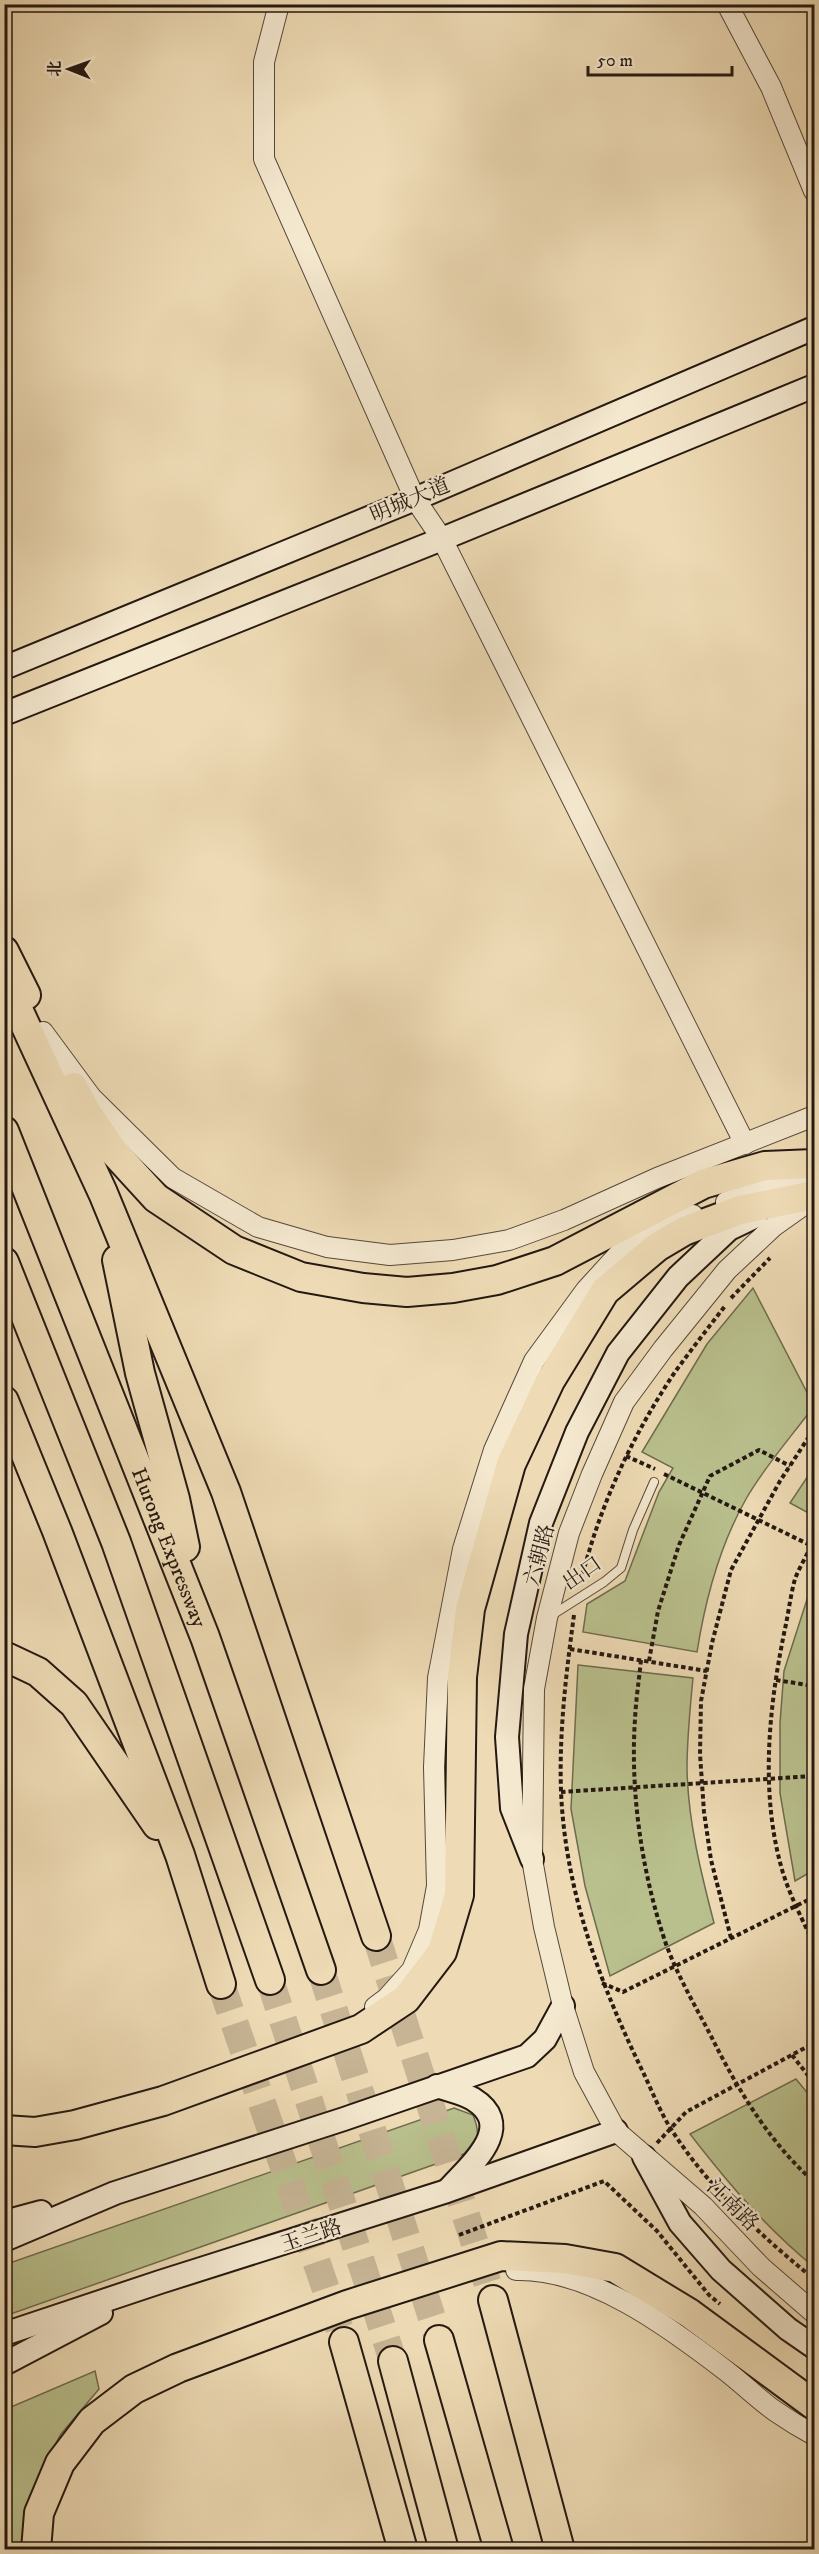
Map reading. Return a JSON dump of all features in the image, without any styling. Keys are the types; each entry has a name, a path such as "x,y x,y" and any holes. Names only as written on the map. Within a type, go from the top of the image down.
{"highway":[{"path":"4,951 43,1032 87,1113 113,1151 156,1198 234,1250 301,1277 363,1288 407,1292 453,1288 497,1280 555,1261 703,1184 765,1166 814,1164"},
{"path":"4,979 103,1193 226,1492 376,1936"},
{"name":"Hurong Expressway","path":"4,1131 205,1637 321,1970"},
{"path":"103,1193 140,1373 175,1499 205,1637"},
{"path":"4,2130 35,2132 75,2125 163,2101 361,2029 406,1999 442,1952 459,1895 462,1677 470,1609 511,1464 550,1381 605,1291 657,1247 684,1231 740,1210 808,1196"},
{"path":"4,1262 116,1542 270,1980"},
{"path":"4,1401 57,1532 180,1856 220,1984"},
{"path":"4,1656 38,1672 74,1704 180,1856"},
{"path":"36,2550 39,2513 60,2463 92,2421 134,2389 178,2368 347,2305 501,2256 565,2259 615,2268 689,2313 814,2405"},
{"path":"493,2300 560,2550"},
{"path":"439,2340 499,2550"},
{"path":"344,2342 403,2550"},
{"path":"393,2361 444,2550"},
{"path":"359,2396 387,2550"}],"main road":[{"name":"明城大道","path":"4,668 415,499 814,328"},
{"path":"4,714 442,539 814,386"},
{"path":"532,1859 512,1808 507,1737 516,1634 541,1523 577,1432 618,1353 678,1277 729,1229 808,1196"},
{"path":"4,2222 116,2193 333,2123 526,2056 545,2038 563,2006"},
{"path":"437,2086 473,2099 487,2113 492,2130 487,2147 447,2191"},
{"name":"玉兰路","path":"4,2334 447,2191 616,2132"},
{"path":"644,2157 680,2223 721,2270 752,2300 814,2347"},
{"path":"4,2240 116,2193"},
{"path":"4,2364 160,2282"}],"street":[{"path":"279,4 264,62 264,159 415,499 442,539 745,1144"},
{"path":"728,4 771,87 814,191"},
{"path":"43,1032 91,1098 173,1178 258,1227 327,1247 390,1255 453,1250 509,1239 564,1220 657,1178 814,1116"},
{"path":"278,2060 351,2024 387,1998 412,1970 429,1930 437,1886 434,1767 438,1678 467,1538 494,1450 534,1361 586,1290 627,1245 654,1229 814,1170"},
{"name":"六朝路","path":"616,2132 584,2072 563,2006 544,1927 532,1859 534,1689 547,1618 569,1533 624,1402 663,1349 727,1270 808,1196"},
{"name":"江南路","path":"616,2132 703,2206 761,2267 814,2313"},
{"path":"439,2275 472,2271 529,2270 578,2281 611,2295 663,2326 726,2371 775,2411 814,2436"}],"lane":[{"name":"出口","path":"547,1618 576,1601 621,1568 633,1530 654,1482"}],"path":[{"path":"771,1257 731,1298 675,1373 626,1455 591,1540 576,1601 562,1714 561,1792 571,1869 587,1940 602,1982 671,2128 718,2190 777,2249 813,2277 814,2271"},
{"path":"731,1938 711,1860 702,1784 701,1701 731,1570 758,1520 814,1429"},
{"path":"649,1661 658,1611 679,1545 710,1476 759,1450 790,1466"},
{"path":"626,1455 813,1546 795,1579 776,1680 771,1710 770,1780 773,1827 783,1873 795,1906 814,1944"},
{"path":"570,1649 707,1671"},
{"path":"641,1660 634,1719 636,1788 642,1841 652,1896 675,1966 736,2085 798,2168 814,2182"},
{"path":"776,1680 814,1686"},
{"path":"561,1792 814,1776"},
{"path":"602,1982 623,1992 814,1897"},
{"path":"644,2157 686,2112 814,2043"},
{"path":"792,2055 814,2083"},
{"path":"459,2235 604,2181"}],"green space":[{"path":"753,1288 814,1406 761,1475 728,1535 704,1613 697,1652 583,1632 587,1604 625,1581 659,1492 673,1468 642,1452 707,1344"},
{"path":"814,1467 814,1516 790,1503"},
{"path":"814,1585 814,1870 795,1881 780,1793 780,1723 784,1671 811,1587"},
{"path":"578,1665 693,1678 688,1746 688,1788 696,1847 714,1923 610,1976 585,1886 571,1809"},
{"path":"796,2079 814,2101 814,2267 748,2204 690,2134"},
{"path":"454,2108 473,2115 477,2127 476,2141 464,2154 5,2316 4,2265"},
{"path":"95,2371 99,2389 61,2434 44,2466 27,2549 5,2549 4,2410"}],"tunnel":[{"path":"376,1936 493,2300"},
{"path":"321,1970 439,2340"},
{"path":"270,1980 393,2361"},
{"path":"221,1984 344,2342"}]}
